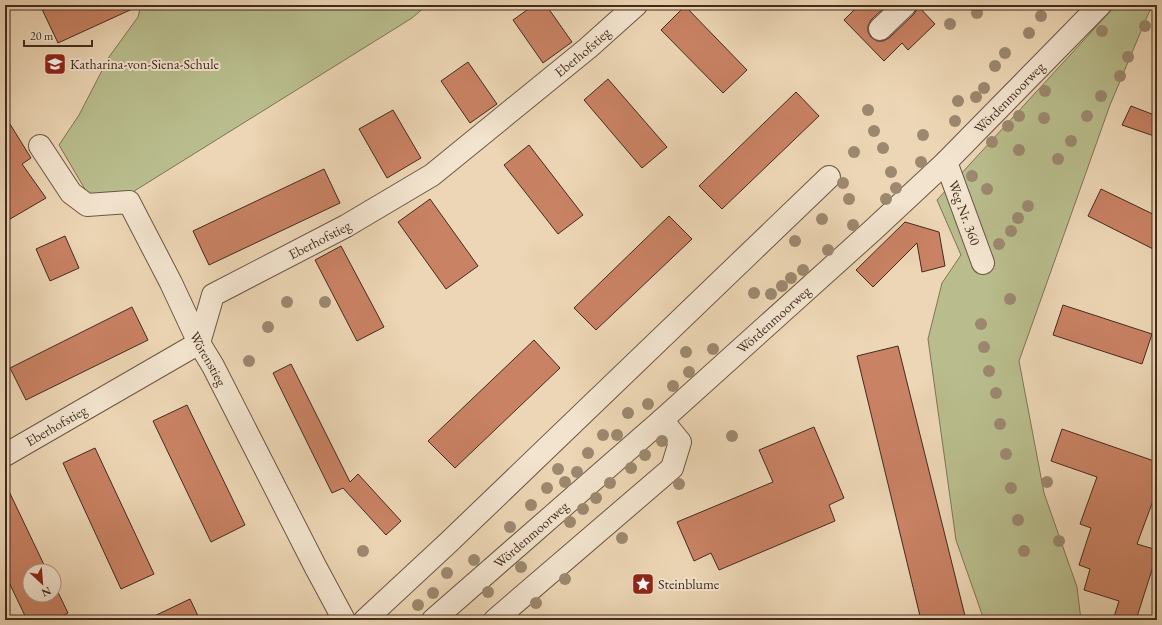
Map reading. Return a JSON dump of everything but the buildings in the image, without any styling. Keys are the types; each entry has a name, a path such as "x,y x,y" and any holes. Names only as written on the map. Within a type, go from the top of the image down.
{"street":[{"name":"Eberhofstieg","path":"5,455 199,343 213,295 346,226 432,175 588,48 636,5"},
{"path":"880,29 905,5"},
{"name":"Wördenmoorweg","path":"433,620 662,420 867,236 946,162 1100,5"},
{"name":"Wörenstieg","path":"40,146 71,193 87,205 129,202 171,283 199,343 214,366 318,573 344,620"},
{"name":"Weg Nr. 360","path":"946,162 983,263"},
{"path":"365,620 460,531 829,177"},
{"path":"495,620 672,468 680,442 662,420"}],"green space":[{"path":"141,5 427,5 412,18 99,213 59,145 79,115 109,57 138,17"},
{"path":"1116,5 1156,5 1149,12 1110,105 1019,361 1044,493 1077,587 1081,620 984,620 956,540 928,339 942,283 961,255 937,200"}],"place":[{"name":"Katharina-von-Siena-Schule","path":"55,64"},
{"name":"Steinblume","path":"643,584"}]}
